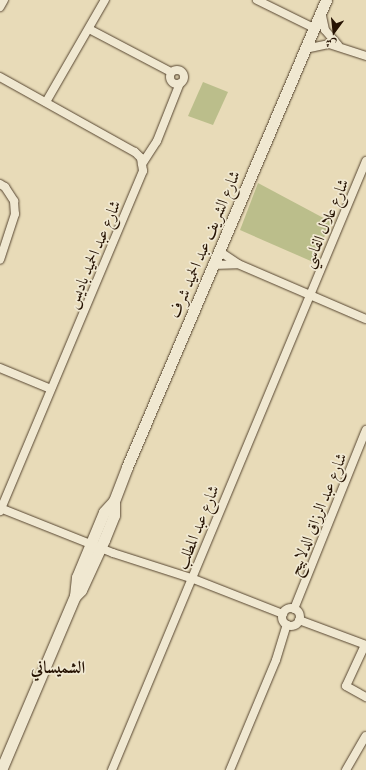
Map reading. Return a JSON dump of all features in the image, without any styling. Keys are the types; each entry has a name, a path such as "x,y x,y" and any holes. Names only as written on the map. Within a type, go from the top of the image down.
{"street":[{"path":"0,7 4,0"},
{"path":"46,102 105,0"},
{"path":"257,0 314,28"},
{"name":"شارع الشريف عبد الحميد شرف","path":"1,770 75,596 76,582 96,546 106,508 114,501 326,0"},
{"path":"321,11 325,30 338,45"},
{"path":"0,77 135,152 142,164 157,141 180,83 172,82 170,77 171,72 89,29"},
{"path":"305,49 322,44 338,45 366,56"},
{"name":"شارع علال الفاسي","path":"309,296 366,161"},
{"name":"شارع عبد الحميد باديس","path":"0,509 141,178 142,164"},
{"path":"0,184 5,188 14,201 15,214 0,260"},
{"path":"219,251 238,264 309,296 366,319"},
{"path":"213,264 238,264"},
{"name":"شارع عبد المطلب","path":"112,770 309,296"},
{"path":"0,368 51,389"},
{"name":"شارع عبد الرزاق الدلابيح","path":"294,609 366,430"},
{"path":"0,509 96,546 191,578 282,614"},
{"path":"286,609 294,609 299,613 299,620 293,626 287,625 283,622 282,614 286,609"},
{"path":"299,620 366,645 346,686 366,697"},
{"path":"230,770 276,660 287,625"},
{"path":"346,770 366,736"}],"green space":[{"path":"203,82 228,92 213,125 188,116"},
{"path":"258,183 331,222 313,262 240,230"}],"district":[{"name":"الشميساني","path":"58,667"}]}
